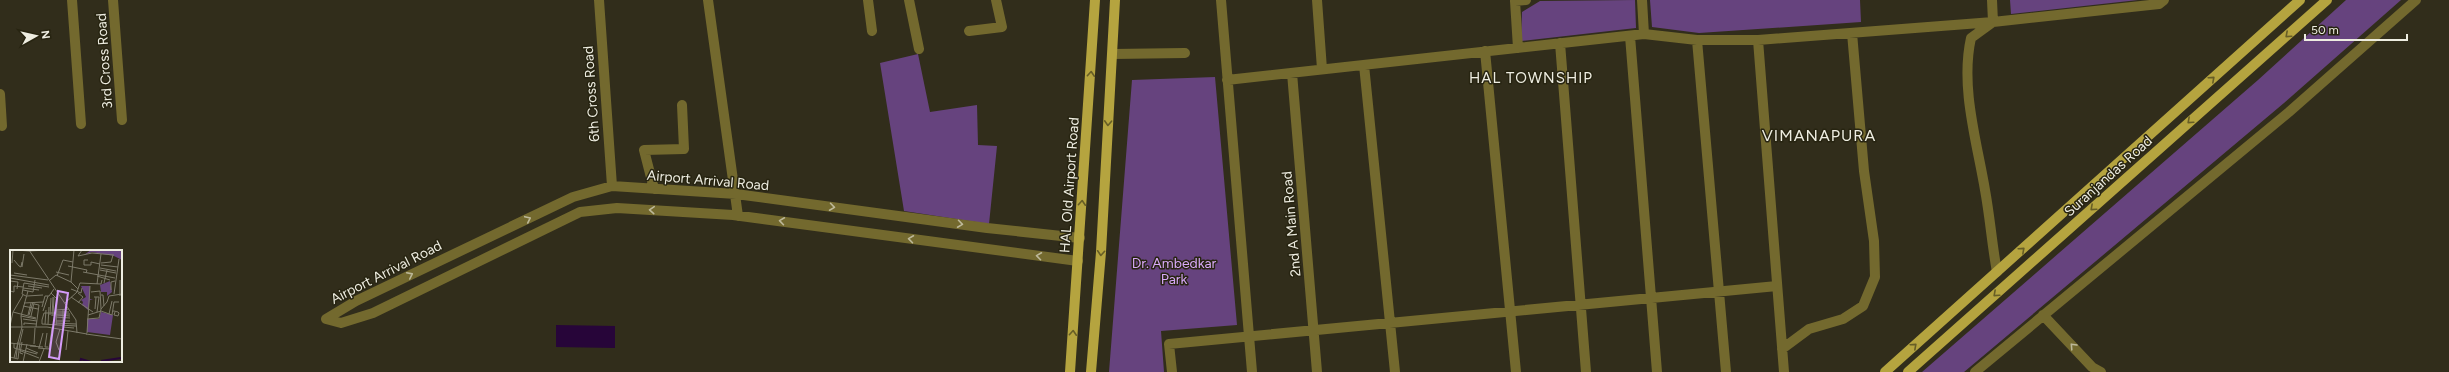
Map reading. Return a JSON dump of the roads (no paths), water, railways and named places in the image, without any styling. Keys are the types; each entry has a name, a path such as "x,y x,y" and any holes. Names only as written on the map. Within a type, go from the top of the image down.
{"main road":[{"name":"HAL Old Airport Road","path":"1070,372 1095,0"},
{"path":"1091,372 1113,54 1115,0"},
{"name":"Suranjandas Road","path":"1885,372 2300,0"},
{"name":"Suranjandas Road","path":"1908,372 2327,0"}],"street":[{"path":"72,0 81,124"},
{"name":"3rd Cross Road","path":"113,0 122,120"},
{"name":"6th Cross Road","path":"599,0 612,186"},
{"path":"708,0 738,216"},
{"path":"868,0 872,31"},
{"path":"909,0 919,49"},
{"path":"969,31 1002,27 996,0"},
{"path":"1221,0 1252,372"},
{"path":"1317,0 1322,68"},
{"path":"1518,48 1515,1 1526,0"},
{"path":"1642,0 1644,34"},
{"path":"1992,0 1993,22"},
{"path":"1227,80 1292,73 1322,68 1364,65 1644,34 1697,40 1758,40 1993,22 2159,4 2164,0"},
{"path":"1975,372 2289,112 2416,0"},
{"path":"1993,22 1971,38 1967,53 1974,131 1985,190 1997,272"},
{"path":"1782,349 1809,329 1843,319 1863,306 1875,277 1874,241 1864,171 1852,33"},
{"path":"1630,36 1657,372"},
{"path":"1697,40 1726,372"},
{"path":"1758,40 1784,372"},
{"path":"1560,43 1586,372"},
{"path":"1485,51 1516,372"},
{"path":"1113,54 1185,53"},
{"path":"1364,65 1395,372"},
{"name":"2nd A Main Road","path":"1292,73 1317,372"},
{"path":"0,94 2,126"},
{"path":"654,189 644,150 684,149 682,105"},
{"name":"Airport Arrival Road","path":"1078,261 738,216 617,208 580,212 373,313 341,323 326,319 356,301 573,197 612,186 736,194 1080,238"},
{"path":"1172,372 1170,344 1777,286"},
{"path":"2043,315 2092,367 2102,372"}],"district":[{"name":"HAL TOWNSHIP","path":"1531,78"},
{"name":"VIMANAPURA","path":"1819,135"}],"park label":[{"name":"Dr. Ambedkar Park","path":"1174,272"}]}
